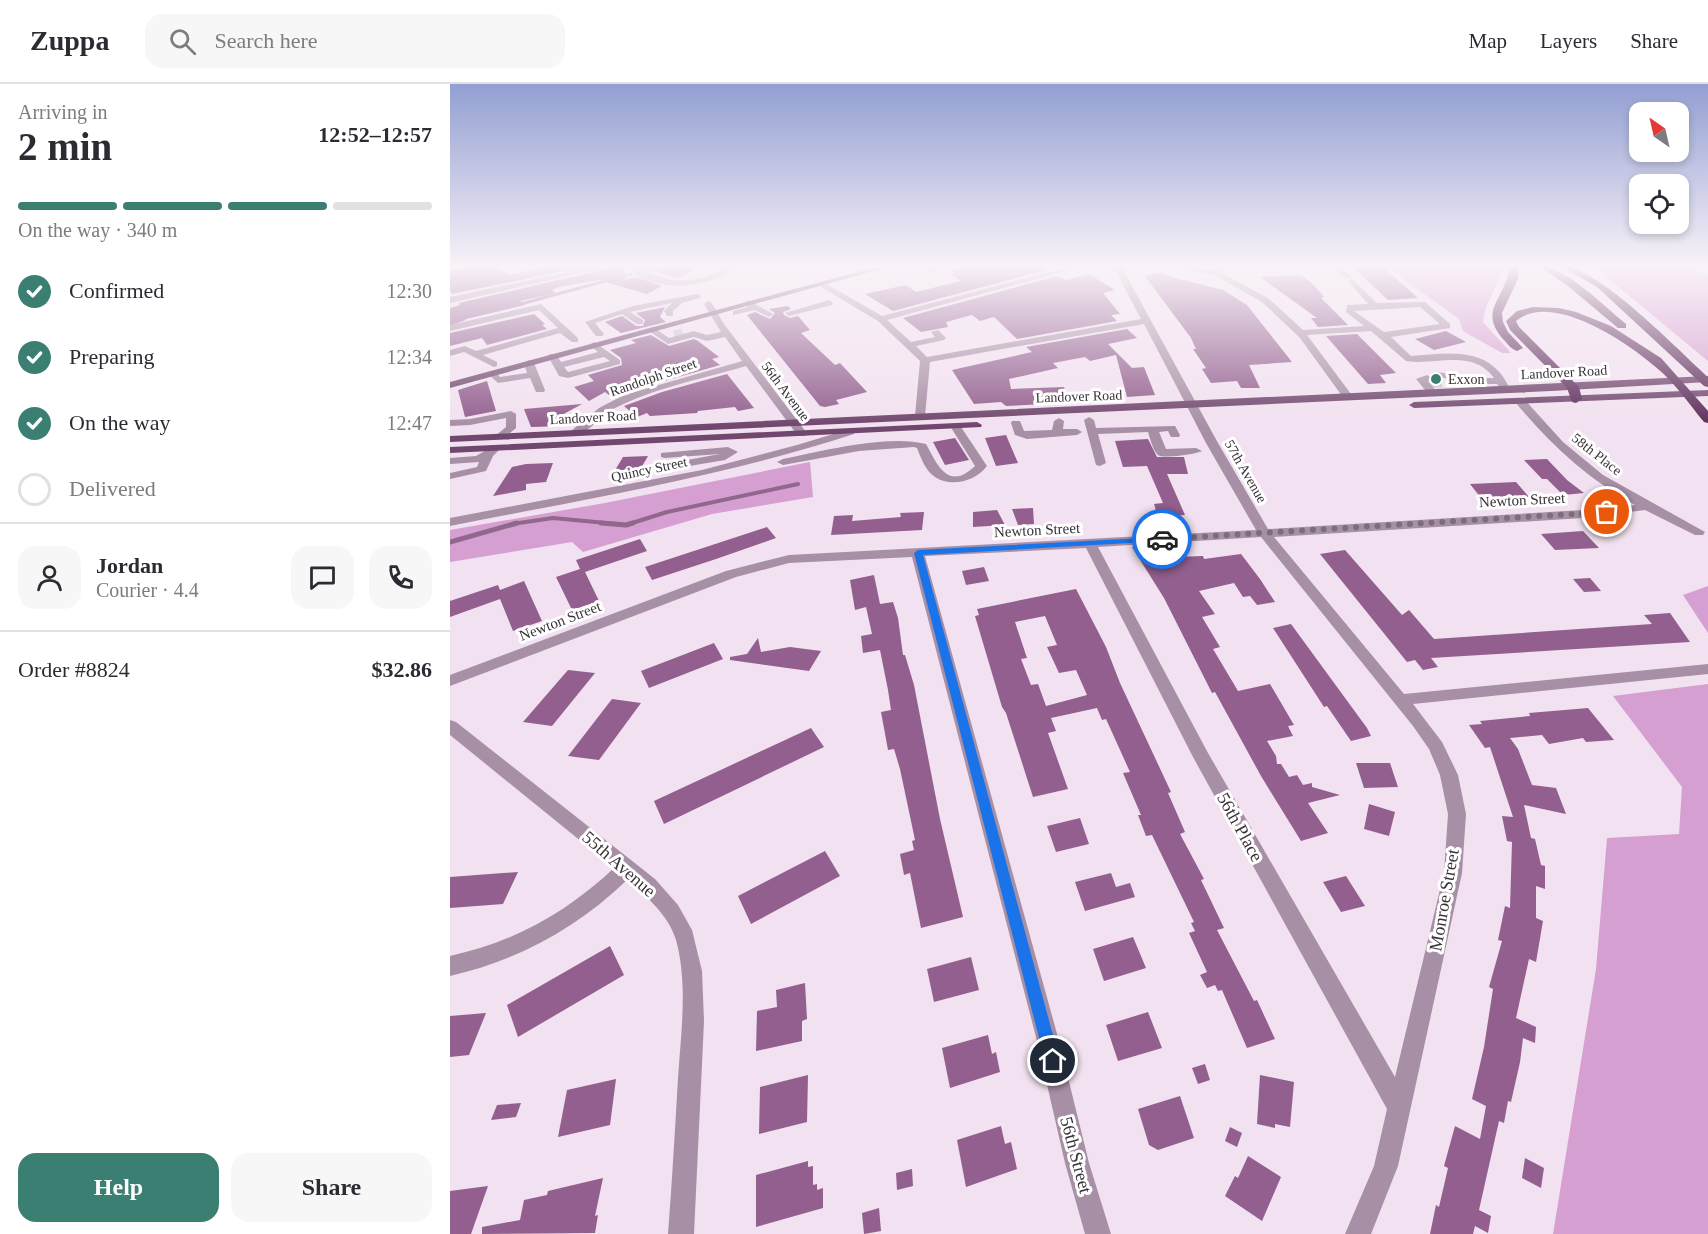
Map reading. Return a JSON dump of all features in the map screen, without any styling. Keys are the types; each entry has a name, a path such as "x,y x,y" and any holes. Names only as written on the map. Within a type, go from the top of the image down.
{"highway":[{"path":"1496,320 1504,335 1559,388 1574,393"},
{"path":"1512,320 1519,335 1574,393"},
{"path":"1593,320 1605,325 1669,372"},
{"path":"1614,320 1669,372 1708,419"},
{"path":"1639,320 1705,379"}],"main road":[{"path":"666,320 684,327"},
{"path":"531,368 553,356 656,330 684,327 693,320"},
{"path":"636,323 656,330"},
{"path":"450,385 493,368 610,330"},
{"path":"450,376 493,368"},
{"name":"Landover Road","path":"450,439 494,447 575,433 920,416 1195,411 1520,401 1705,379"},
{"name":"Landover Road","path":"1157,425 1195,411 1349,398 1559,388"},
{"name":"Landover Road","path":"1574,393 1708,393"},
{"name":"Landover Road","path":"450,450 1016,423"},
{"name":"Landover Road","path":"1058,427 1091,426"}],"street":[{"path":"450,328 486,320"},
{"path":"554,320 564,329 562,330 575,340"},
{"path":"597,320 589,322 599,333"},
{"path":"633,320 636,323"},
{"path":"677,320 684,327 707,338 727,334"},
{"name":"56th Avenue","path":"718,320 720,326 802,434"},
{"path":"882,320 925,360"},
{"path":"1287,320 1300,333 1349,398"},
{"path":"1360,320 1383,335 1409,359 1456,357 1474,360 1488,366 1506,390"},
{"path":"1383,335 1447,326 1440,320"},
{"path":"925,360 1147,321"},
{"name":"57th Avenue","path":"1147,321 1264,533 1400,700"},
{"path":"656,330 668,341 684,327 720,326"},
{"path":"1300,333 1371,328"},
{"path":"476,354 562,330"},
{"path":"656,330 674,335"},
{"path":"910,345 940,338"},
{"path":"553,356 562,374 568,375 617,362 594,345"},
{"path":"450,353 465,349 476,354 493,368 498,380 531,368 540,390"},
{"path":"920,416 925,360"},
{"name":"Randolph Street","path":"575,433 603,410 628,397 748,362"},
{"path":"1469,392 1447,376 1499,381"},
{"path":"1426,378 1434,394"},
{"name":"58th Place","path":"1520,401 1565,450 1587,469 1647,506 1699,532"},
{"path":"450,423 470,422 511,414 511,428 481,459 450,461"},
{"path":"1016,423 1019,433 1024,435 1058,427 1077,432"},
{"path":"1157,425 1162,453 1196,451"},
{"path":"1100,463 1091,426 1157,425 1171,428 1175,435"},
{"path":"735,466 749,468 859,448 914,444 922,446 934,471 946,477 962,478 976,473 981,466 955,426"},
{"name":"Quincy Street","path":"450,522 735,466 850,432"},
{"path":"656,483 665,455 673,440"},
{"path":"450,476 482,470 494,447"},
{"path":"660,468 721,458 732,452 728,450 665,455"},
{"name":"Newton Street","path":"450,681 731,574 765,564 813,556 1090,544 1607,512 1647,506"},
{"name":"56th Place","path":"1090,544 1244,836 1399,1107"},
{"name":"56th Street","path":"918,553 1036,995 1077,1163 1098,1234"},
{"path":"1400,700 1708,669"},
{"name":"Monroe Street","path":"1358,1234 1386,1166 1453,873 1457,814 1449,775 1436,746 1400,700"},
{"name":"55th Avenue","path":"450,726 648,885 670,911 685,937 692,971 693,1020 681,1234"},
{"path":"450,966 488,958 519,946 546,931 605,890 627,868"}],"shaded area":[{"path":"1459,320 1483,320 1511,353 1502,353 1463,331"},
{"path":"1658,320 1708,320 1708,361"},
{"path":"810,462 813,497 712,514 583,552 572,542 450,562 450,530 605,503"},
{"path":"1708,586 1708,633 1683,595"},
{"path":"1708,684 1708,1234 1553,1234 1596,969 1607,838 1679,834 1682,787 1613,696"}],"building":[{"path":"450,320 464,320 450,323"},
{"path":"509,320 540,320 547,329 487,345 482,338 450,346 450,333"},
{"path":"627,320 636,326 643,326 645,320 663,320 666,322 621,333 605,322"},
{"path":"751,320 801,320 810,330 801,333 835,365 840,363 867,392 836,400 839,404 820,406"},
{"path":"905,320 955,320 946,322 948,327 921,332"},
{"path":"997,320 1117,321 1017,339"},
{"path":"1177,320 1259,320 1292,362 1249,365 1260,388 1241,388 1237,381 1211,383 1202,369 1206,368 1193,349 1196,349"},
{"path":"1312,320 1343,320 1348,325 1318,327"},
{"path":"1127,329 1137,338 1108,344 1132,368 1144,367 1155,395 1127,397 1116,355 1090,361 1085,357 1053,363 1058,368 1009,379 1011,389 1064,387 1069,402 1066,403 1006,406 1001,402 974,404 952,370 1032,352 1026,347"},
{"path":"1446,331 1466,342 1434,350 1415,339"},
{"path":"1357,334 1396,373 1380,375 1386,383 1368,384 1326,336"},
{"path":"651,335 669,346 694,339 719,357 712,359 720,365 623,393 613,398 605,392 589,401 574,387 594,381 588,375 622,365 621,358 610,350 636,343 631,340"},
{"path":"727,374 754,408 738,411 735,407 698,411 697,413 650,416 647,413 637,417 624,406 662,392"},
{"path":"487,381 496,411 465,417 458,390"},
{"path":"582,404 560,416 564,426 531,427 524,409"},
{"path":"1006,435 1018,463 996,466 985,438"},
{"path":"955,438 969,460 945,465 933,442"},
{"path":"1148,439 1157,457 1184,457 1188,474 1167,474 1185,515 1158,517 1154,504 1163,503 1147,466 1123,467 1115,441"},
{"path":"648,456 637,475 611,477 623,457"},
{"path":"1547,459 1567,480 1584,493 1563,495 1547,479 1542,479 1524,460"},
{"path":"553,463 546,482 526,484 526,490 493,496 512,467"},
{"path":"1516,482 1529,497 1481,498 1470,484"},
{"path":"1033,508 1034,524 1018,525 1012,509"},
{"path":"997,510 1005,525 973,527 973,512"},
{"path":"924,512 922,530 831,535 834,516 853,515 852,521 901,517 900,513"},
{"path":"767,527 776,538 652,580 645,567"},
{"path":"1583,531 1599,548 1555,550 1541,534"},
{"path":"640,539 647,551 585,572 599,601 572,610 556,577 580,569 576,560"},
{"path":"1132,547 1141,547 1155,561 1176,557 1203,556 1204,559 1241,554 1260,579 1275,602 1257,605 1250,596 1243,597 1234,583 1199,591 1215,614 1202,617 1220,647 1213,649 1238,691 1270,684 1294,725 1288,726 1293,736 1267,741 1276,756 1277,764 1281,764 1289,777 1297,775 1303,785 1312,783 1312,787 1340,795 1308,803 1328,833 1301,841 1261,776 1215,692 1212,693 1164,598"},
{"path":"1345,550 1402,615 1409,610 1434,639 1652,624 1644,615 1670,613 1690,642 1431,658 1438,667 1423,670 1415,660 1407,662 1320,554"},
{"path":"984,567 989,581 966,585 962,571"},
{"path":"874,575 880,604 893,602 898,618 903,655 905,655 914,685 940,819 963,917 921,928 910,873 904,875 900,854 914,850 912,841 915,840 900,769 894,749 888,750 881,712 891,710 880,650 863,653 861,636 872,634 866,607 855,610 850,580"},
{"path":"1590,578 1601,591 1584,592 1573,579"},
{"path":"524,581 542,621 513,631 500,599 450,617 450,601 498,585 500,590"},
{"path":"1076,589 1106,647 1120,683 1171,792 1168,793 1185,832 1180,834 1204,879 1201,880 1224,928 1217,930 1254,1001 1257,1000 1275,1039 1247,1048 1222,990 1218,991 1215,985 1207,988 1200,975 1207,972 1189,933 1195,931 1191,923 1194,922 1152,835 1146,836 1138,815 1141,815 1123,773 1130,772 1106,719 1102,720 1097,708 1051,718 1056,731 1048,733 1068,789 1033,797 1006,713 1002,707 975,616 979,615 977,609","holes":["1045,616 1057,645 1047,647 1059,673 1076,670 1087,695 1046,706 1038,684 1031,685 1021,659 1027,658 1015,622"]},
{"path":"1291,624 1371,736 1351,741 1327,706 1324,707 1273,628"},
{"path":"758,638 761,652 790,647 821,651 809,671 730,660 730,657 747,654"},
{"path":"714,643 723,659 649,688 641,671"},
{"path":"568,670 595,673 552,726 523,722"},
{"path":"612,699 641,703 599,760 568,756"},
{"path":"1588,708 1614,740 1586,742 1583,738 1549,744 1542,735 1510,738 1518,749 1532,785 1556,788 1566,814 1524,805 1531,838 1535,839 1541,865 1545,866 1545,889 1536,886 1536,918 1543,921 1536,962 1529,959 1516,1018 1536,1027 1535,1043 1523,1038 1511,1102 1508,1101 1504,1123 1499,1121 1479,1210 1491,1216 1488,1233 1475,1226 1473,1234 1430,1234 1436,1205 1439,1207 1448,1168 1444,1166 1455,1126 1480,1139 1486,1106 1472,1099 1484,1047 1493,989 1489,987 1502,941 1498,940 1505,906 1510,908 1512,842 1507,841 1502,816 1513,817 1490,747 1485,748 1469,725 1482,724 1480,721 1530,716 1529,713"},
{"path":"811,728 824,747 664,824 654,801"},
{"path":"1356,763 1390,763 1398,787 1364,788"},
{"path":"1369,804 1395,812 1389,836 1364,829"},
{"path":"1080,818 1089,844 1056,852 1047,826"},
{"path":"825,851 840,876 751,924 738,896"},
{"path":"518,872 503,904 450,908 450,877"},
{"path":"1111,873 1116,887 1130,883 1135,897 1085,911 1075,882"},
{"path":"1346,876 1365,906 1341,912 1323,882"},
{"path":"1133,937 1146,968 1104,981 1093,949"},
{"path":"610,946 624,975 518,1037 507,1005"},
{"path":"971,957 979,990 934,1002 927,969"},
{"path":"805,983 807,1019 802,1021 802,1041 756,1051 757,1011 777,1007 776,990"},
{"path":"1148,1012 1162,1048 1118,1061 1106,1025"},
{"path":"486,1013 469,1055 450,1057 450,1016"},
{"path":"988,1035 992,1054 996,1052 1000,1072 950,1088 942,1048"},
{"path":"1205,1064 1210,1080 1198,1084 1192,1068"},
{"path":"808,1075 807,1122 759,1134 760,1087"},
{"path":"1260,1075 1294,1082 1290,1127 1275,1124 1275,1128 1257,1124"},
{"path":"616,1079 610,1125 558,1137 567,1090"},
{"path":"1180,1096 1194,1138 1158,1150 1149,1145 1138,1109"},
{"path":"521,1103 516,1117 491,1120 497,1105"},
{"path":"1001,1126 1005,1144 1011,1142 1017,1169 966,1187 957,1140"},
{"path":"1230,1127 1242,1133 1237,1147 1225,1141"},
{"path":"1248,1156 1281,1177 1262,1221 1225,1196 1235,1176 1238,1178"},
{"path":"1525,1158 1544,1168 1541,1188 1522,1178"},
{"path":"808,1161 808,1167 813,1166 813,1185 817,1184 817,1190 823,1188 823,1208 756,1227 756,1175"},
{"path":"912,1169 913,1186 897,1190 896,1173"},
{"path":"603,1178 595,1216 598,1215 595,1233 482,1234 482,1227 520,1220 524,1200 547,1195 548,1191"},
{"path":"488,1186 471,1234 450,1234 450,1191"},
{"path":"879,1208 881,1231 864,1234 862,1213"}],"waterway":[{"path":"450,324 462,320"},
{"path":"629,524 667,512 798,484"},
{"path":"515,524 553,518 617,524"},
{"path":"601,523 626,525 633,523"},
{"path":"450,542 515,524"}],"tunnel":[{"path":"674,335 686,332"},
{"path":"1431,382 1446,382"}],"way so far":[{"path":"1162,539 1607,512"}],"place":[{"name":"Exxon","path":"1436,379"}],"route":[{"path":"1053,1061 918,553 1162,539"}]}
